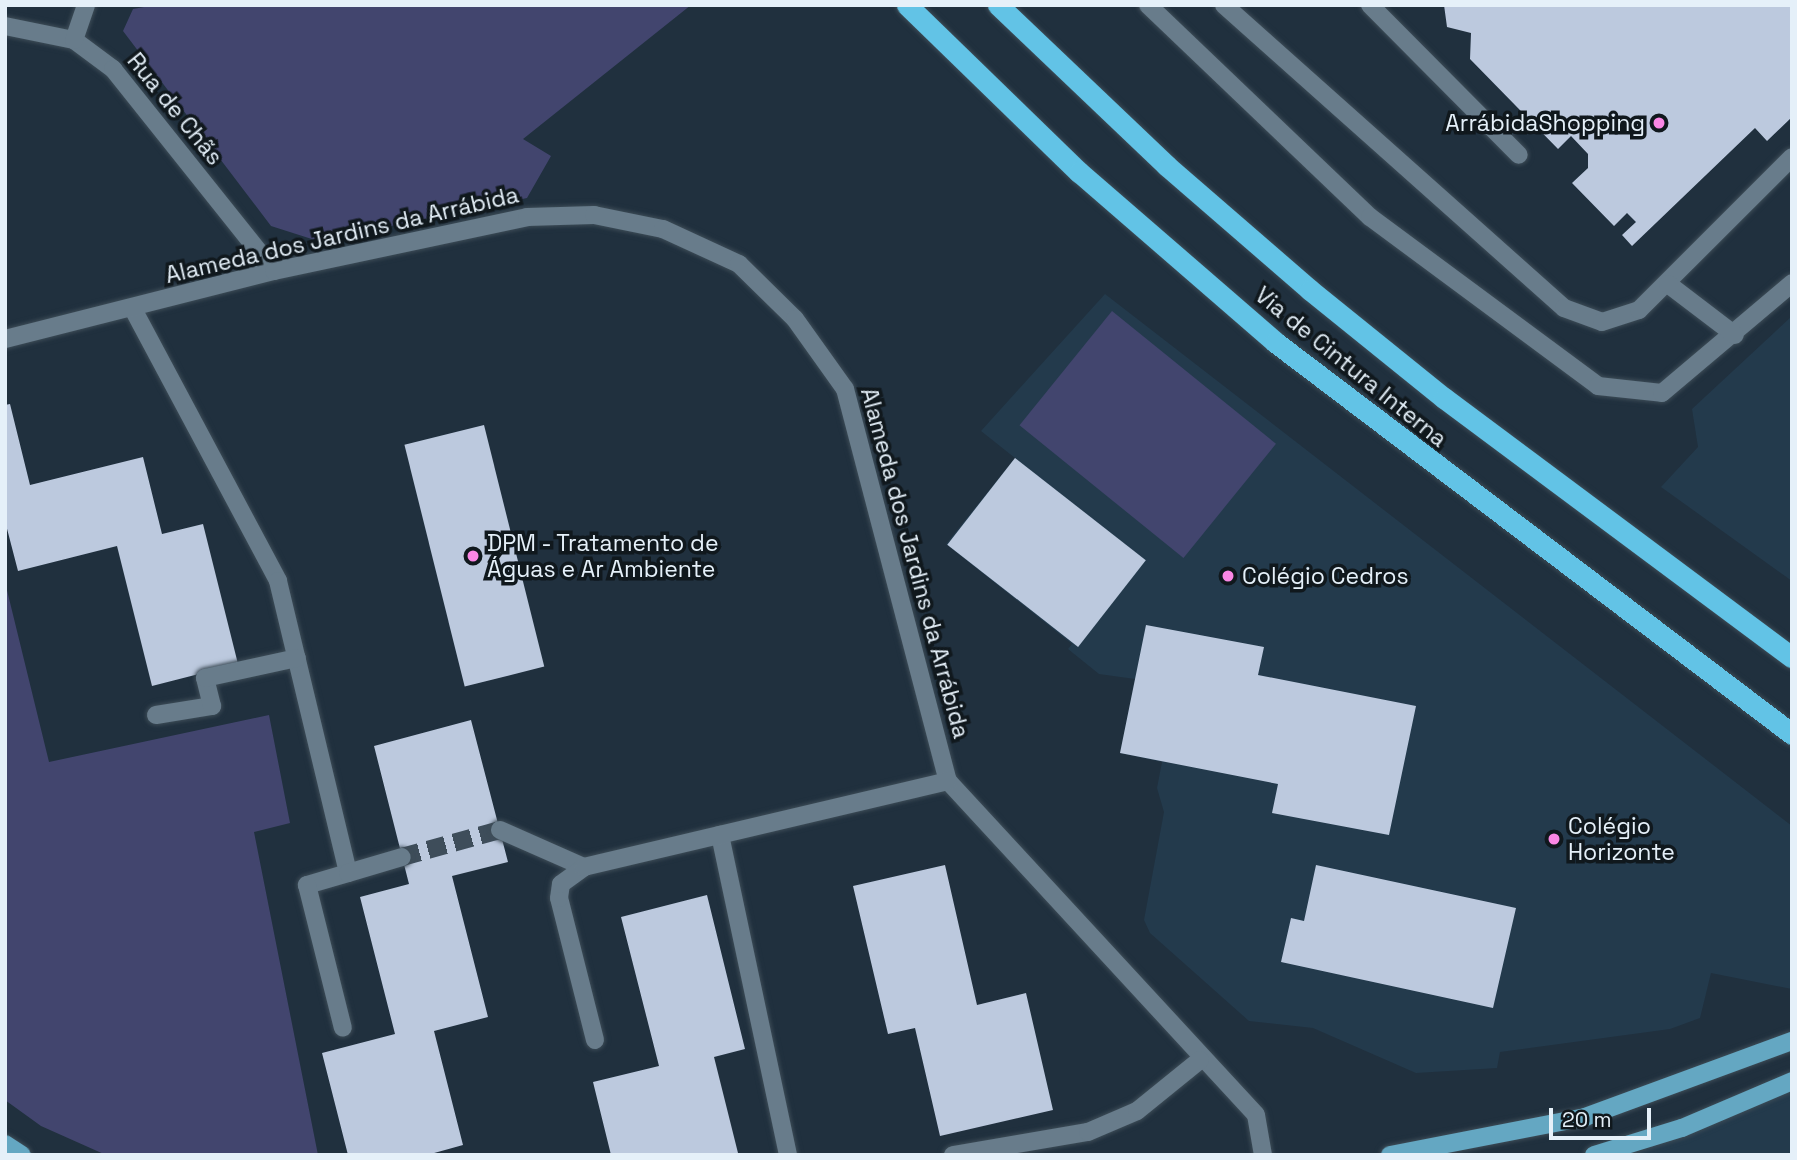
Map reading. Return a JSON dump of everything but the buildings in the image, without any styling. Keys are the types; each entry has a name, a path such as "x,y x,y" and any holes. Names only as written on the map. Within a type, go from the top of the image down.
{"highway":[{"name":"Via de Cintura Interna","path":"906,5 1079,172 1275,342 1792,734"},
{"name":"Via de Cintura Interna","path":"998,5 1167,166 1321,298 1444,398 1792,657"}],"main road":[{"path":"1390,1155 1585,1117 1792,1041"},
{"path":"1594,1155 1682,1128 1792,1081"},
{"path":"5,1144 22,1155"}],"street":[{"path":"74,40 86,5"},
{"path":"1148,5 1370,218 1598,386 1662,393 1735,335 1792,283"},
{"path":"1224,5 1564,308 1602,321 1639,310 1668,284 1792,157"},
{"path":"1370,5 1519,155"},
{"name":"Rua de Chãs","path":"5,26 74,40 113,69 274,271"},
{"name":"Alameda dos Jardins da Arrábida","path":"5,339 133,309 274,271 527,217 594,215 663,229 739,264 795,319 845,389 948,781 1200,1060 1256,1115 1263,1155"},
{"path":"1668,284 1735,335"},
{"path":"133,309 278,581 348,873"},
{"path":"156,715 212,706 205,678 297,658"},
{"path":"595,1040 559,898 561,884 584,867 948,781"},
{"path":"500,830 584,867"},
{"path":"720,835 788,1155"},
{"path":"343,1028 307,885 402,858"},
{"path":"953,1155 1088,1132 1137,1111 1200,1060"}],"shaded area":[{"path":"155,5 691,5 523,139 551,156 527,198 318,241 271,226 123,31 133,9"},
{"path":"1105,294 1792,826 1792,989 1711,973 1700,1018 1670,1029 1500,1052 1497,1068 1416,1073 1313,1028 1249,1021 1150,933 1144,920 1164,812 1157,788 1162,762 1120,753 1135,679 1099,674 1068,649 1072,644 946,544 1015,458 981,431"},
{"path":"1112,311 1276,444 1183,558 1019,425"},
{"path":"1792,316 1792,581 1661,487 1698,447 1692,409"},
{"path":"5,582 49,762 269,715 290,823 254,832 318,1155 106,1155 41,1126 5,1100"},
{"path":"1792,1091 1792,1155 1621,1155 1684,1136"}],"tunnel":[{"path":"402,857 500,830"}],"place":[{"name":"ArrábidaShopping","path":"1659,123"},
{"name":"DPM - Tratamento de Águas e Ar Ambiente","path":"473,556"},
{"name":"Colégio Cedros","path":"1228,576"},
{"name":"Colégio Horizonte","path":"1554,839"}]}
